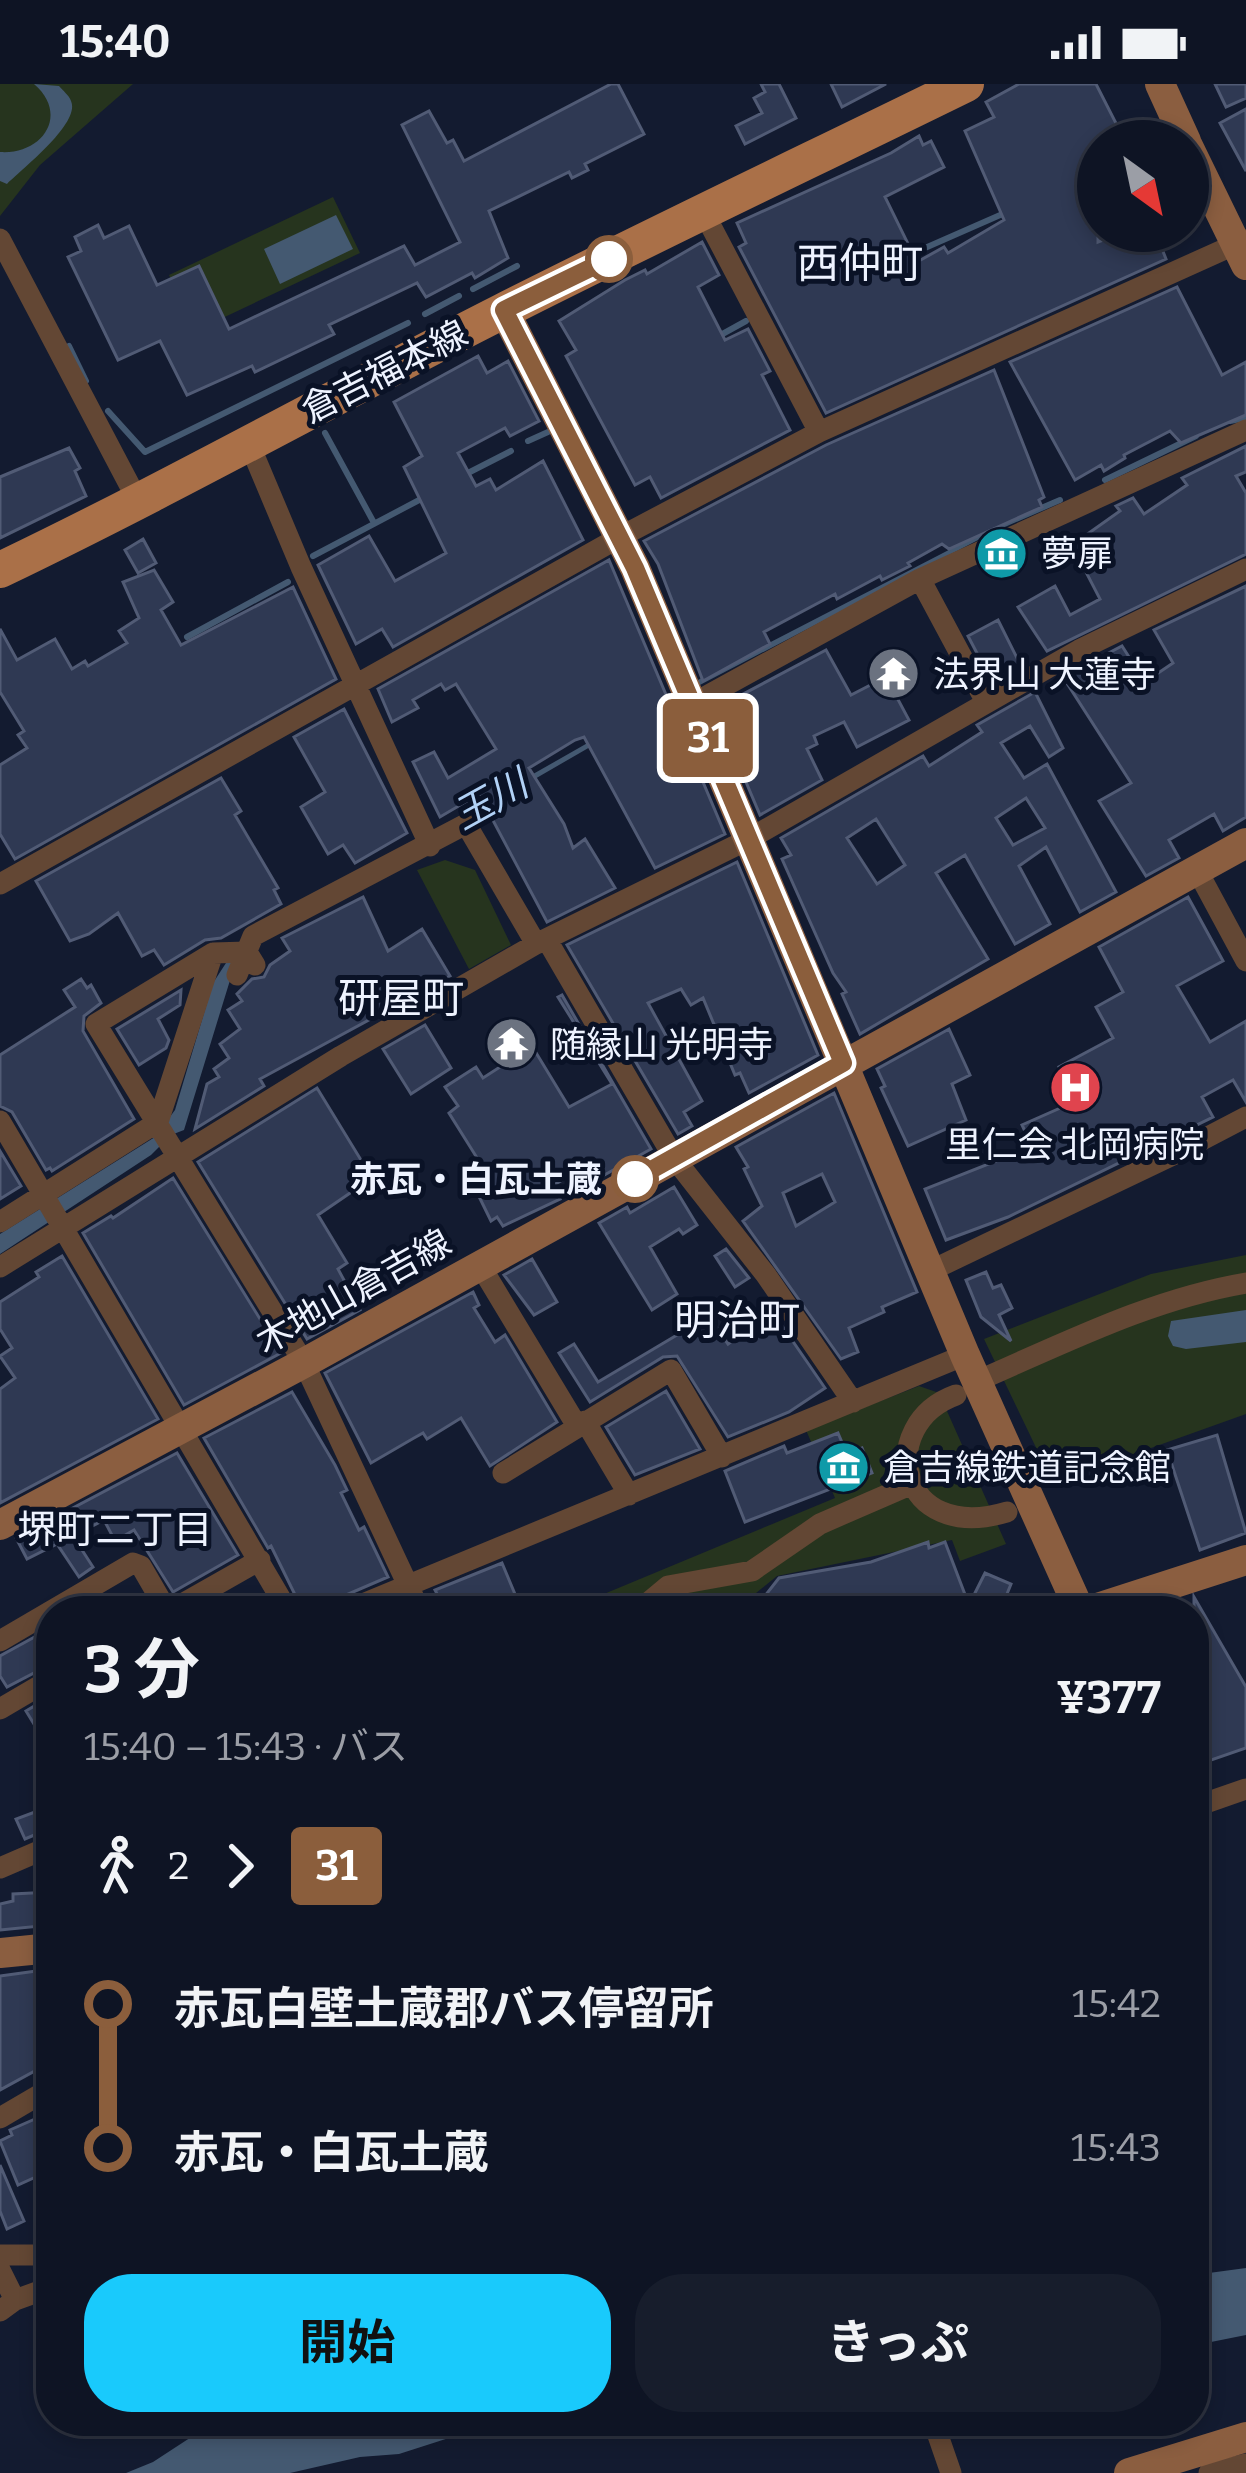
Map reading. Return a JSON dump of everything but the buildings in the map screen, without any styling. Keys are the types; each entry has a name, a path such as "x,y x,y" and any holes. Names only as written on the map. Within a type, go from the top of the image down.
{"main road":[{"name":"倉吉福本線","path":"0,570 140,503 248,441 504,310 966,84"},
{"path":"1160,84 1176,120"},
{"path":"1209,186 1242,250"},
{"path":"504,310 620,537 694,703 930,1271 966,1377 1091,1596"},
{"name":"木地山倉吉線","path":"0,1525 304,1363 1246,843"},
{"path":"1137,1596 1246,1560"},
{"path":"0,1953 36,1949"},
{"path":"1129,2473 1246,2437"}],"street":[{"path":"704,213 819,432"},
{"path":"0,239 140,503"},
{"path":"0,884 620,537 819,432 1242,250"},
{"path":"694,703 920,579 1246,430"},
{"path":"248,441 430,846"},
{"path":"0,1267 340,1056 542,942 749,839 1079,650 1246,569"},
{"path":"920,579 986,702"},
{"path":"414,1596 304,1363 96,1024 213,953 246,964 253,936 466,824 674,1157 766,1275 853,1402"},
{"path":"1197,870 1246,961"},
{"path":"0,1222 158,1122 213,953"},
{"path":"930,1271 1246,1117"},
{"path":"0,1121 280,1596"},
{"path":"480,1265 629,1495"},
{"path":"379,1596 853,1402 966,1377 1200,1291 1246,1283"},
{"path":"502,1473 670,1370 722,1457"},
{"path":"966,1377 920,1422 910,1442 907,1471 926,1504 956,1520 1007,1512"},
{"path":"656,1596 668,1586 752,1571 820,1524 912,1484"},
{"path":"195,1596 260,1560"},
{"path":"77,1596 133,1563 141,1565 159,1596"},
{"path":"0,1641 36,1620"},
{"path":"0,1708 36,1688"},
{"path":"1209,1802 1246,1789"},
{"path":"0,1868 36,1852"},
{"path":"0,2118 36,2097"},
{"path":"0,2255 36,2255"},
{"path":"0,2270 7,2306 36,2293"},
{"path":"938,2436 951,2473"},
{"path":"1209,2473 1246,2464"}],"green space":[{"path":"0,84 133,84 40,165 0,216"},
{"path":"333,197 360,253 195,331 169,275"},
{"path":"445,860 475,870 511,945 469,969 417,870"},
{"path":"1246,1255 1246,1414 1053,1483 984,1339 1151,1274"},
{"path":"919,1386 939,1393 1006,1544 960,1561 952,1540 777,1576 752,1596 599,1596 835,1498 806,1430"}],"water":[{"path":"34,84 59,86 72,110 59,133 7,184 0,181 0,152 39,140 50,120 45,96"},
{"path":"336,215 353,249 280,284 264,249"},
{"path":"1001,523 1003,527 675,698 462,821 250,933 235,964 184,1130 0,1254 0,1234 155,1137 175,1110 213,983 248,929 442,826 705,676"},
{"path":"1246,1310 1246,1342 1186,1349 1173,1346 1168,1336 1171,1321"},
{"path":"1246,2268 1246,2335 1209,2343 1209,2273"},
{"path":"193,2436 455,2436 399,2454 360,2457 290,2473 126,2473"}],"waterway":[{"path":"909,255 1007,212"},
{"path":"473,289 517,266"},
{"path":"425,314 459,296"},
{"path":"717,337 746,321"},
{"path":"108,411 145,452 408,323"},
{"path":"69,346 86,381"},
{"path":"1230,421 1246,418"},
{"path":"528,441 548,432"},
{"path":"325,433 373,521"},
{"path":"1105,480 1196,436"},
{"path":"466,474 511,451"},
{"path":"313,556 423,498"},
{"name":"玉川","path":"995,528 1060,500"},
{"path":"187,637 288,582"}],"bus line":[{"name":"31","path":"609,259 504,310 635,568 843,1063 635,1179"}],"place":[{"name":"夢扉","path":"1002,553"},
{"name":"法界山 大蓮寺","path":"894,674"},
{"name":"随縁山 光明寺","path":"511,1044"},
{"name":"里仁会 北岡病院","path":"1075,1088"},
{"name":"赤瓦・白瓦土蔵","path":"635,1179"},
{"name":"倉吉線鉄道記念館","path":"844,1467"}],"district":[{"name":"西仲町","path":"860,263"},
{"name":"研屋町","path":"401,998"},
{"name":"明治町","path":"737,1320"},
{"name":"堺町二丁目","path":"115,1529"}]}
